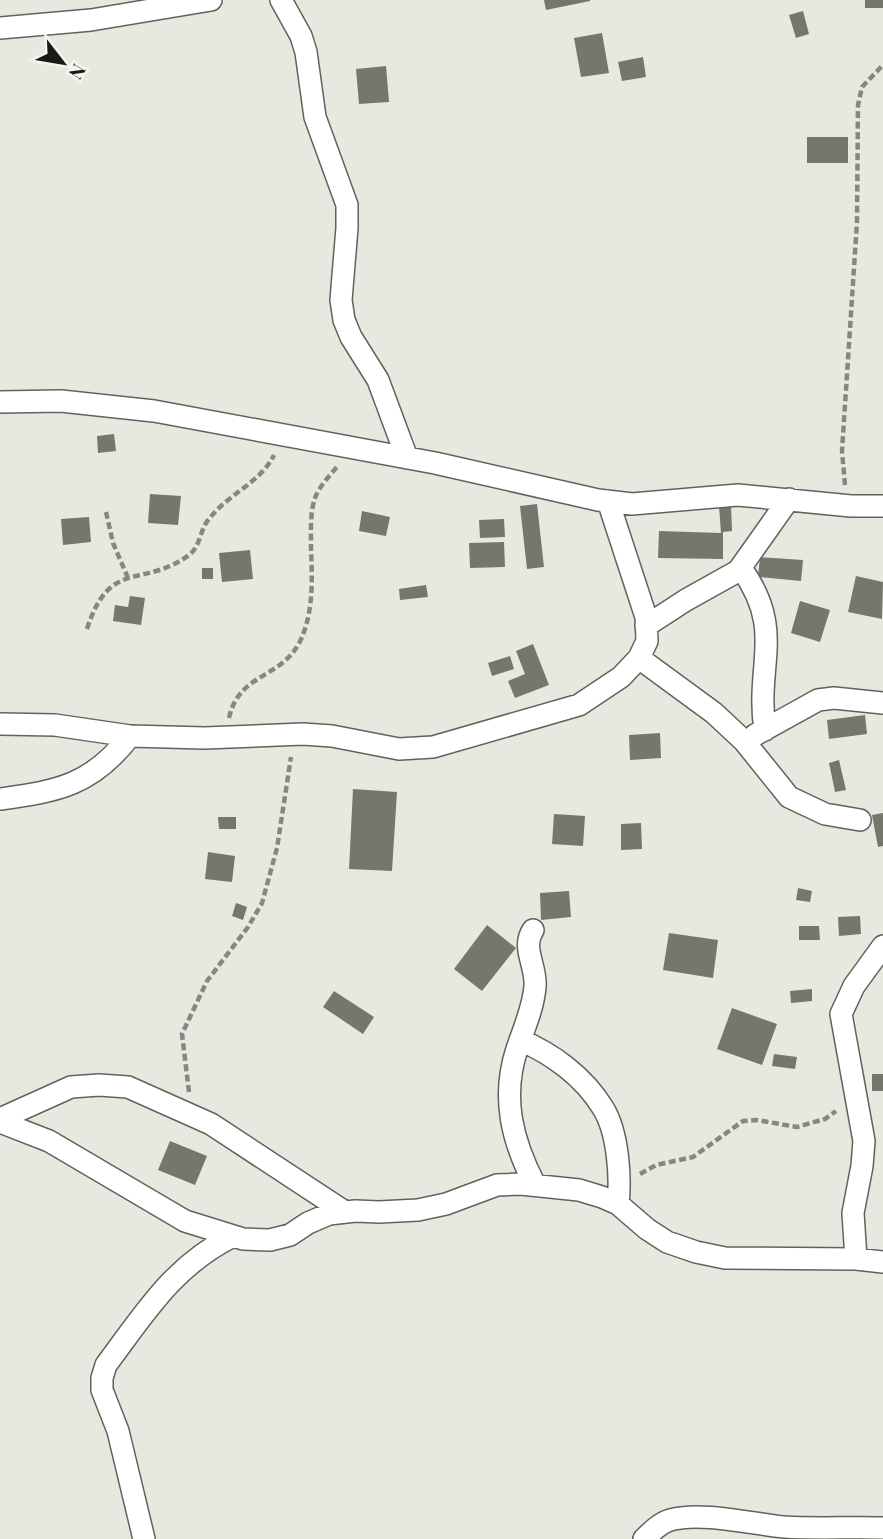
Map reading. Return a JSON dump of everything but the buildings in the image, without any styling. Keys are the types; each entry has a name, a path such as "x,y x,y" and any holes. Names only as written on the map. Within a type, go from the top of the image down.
{"street":[{"path":"0,28 91,20 211,0"},
{"path":"281,0 303,44 315,117 347,205 348,228 341,300 344,320 351,337 378,380 407,458"},
{"path":"0,402 61,401 155,411 632,504 738,495 851,506 883,506"},
{"path":"646,626 741,568 789,499"},
{"path":"0,724 55,725 130,736 332,736 399,749 433,747 579,705 621,677 639,659 647,641 646,617 608,501"},
{"path":"741,568 758,593 766,626 767,659 762,683 765,730"},
{"path":"639,659 714,713 744,741 789,797 825,814 860,820"},
{"path":"744,741 818,700 834,698 883,703"},
{"path":"0,799 51,791 88,776 108,761 130,736"},
{"path":"533,930 527,941 536,982 533,1002 511,1070 508,1094 510,1120 523,1162 534,1185"},
{"path":"856,1259 853,1213 864,1141 841,1014 846,998 883,946"},
{"path":"520,1040 547,1051 562,1062 604,1109 616,1150 619,1195 647,1229 667,1242 725,1258 856,1259 883,1262"},
{"path":"0,1120 71,1087 128,1087 211,1124 345,1212"},
{"path":"0,1120 48,1141 186,1221 243,1239 270,1240 290,1235 329,1214 418,1210 446,1204 497,1185 534,1185 619,1195"},
{"path":"144,1539 118,1431 102,1390 102,1378 106,1365 174,1278 195,1258 233,1236"},
{"path":"644,1539 659,1525 682,1518 719,1519 788,1527 883,1528"}],"path":[{"path":"851,506 842,451 858,222 858,105 862,87 883,65"},
{"path":"87,629 96,604 109,587 157,570 191,554 207,522 222,504 266,470 274,457 279,434"},
{"path":"227,737 229,716 239,692 277,668 301,640 309,617 311,526 315,497 334,470 355,449"},
{"path":"106,512 108,528 128,579"},
{"path":"193,1116 182,1034 207,981 248,927 262,903 278,848 294,735"},
{"path":"619,1195 656,1165 692,1157 743,1121 797,1127 806,1125 825,1119 856,1095"}]}
